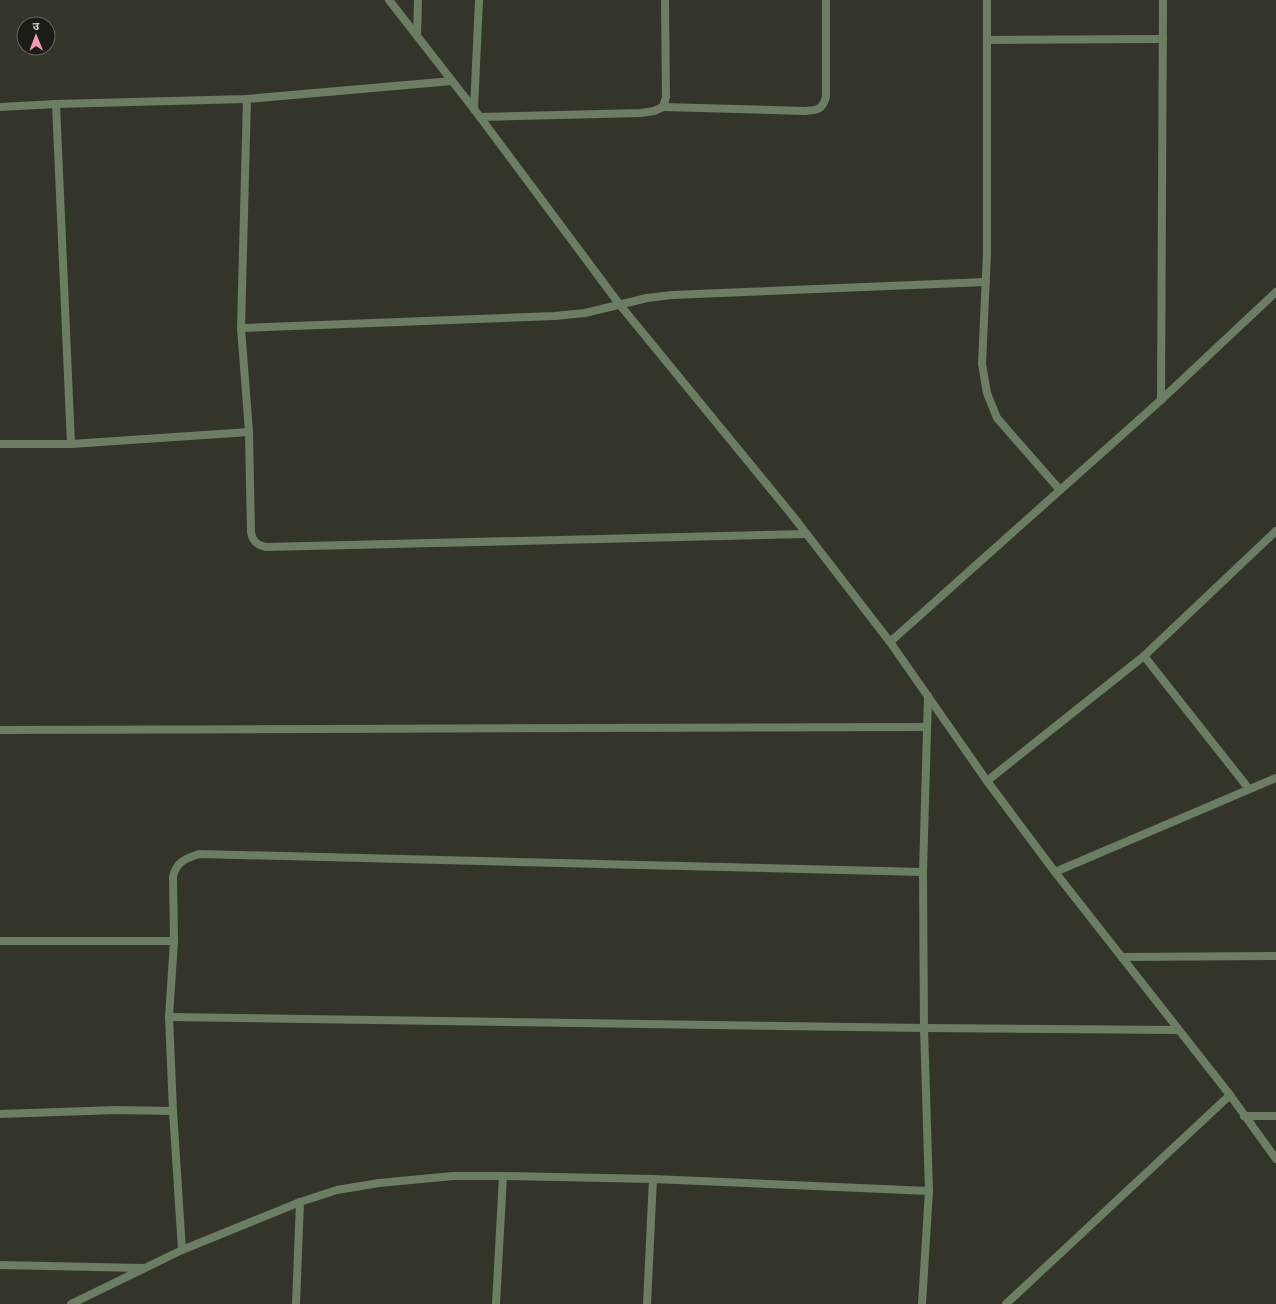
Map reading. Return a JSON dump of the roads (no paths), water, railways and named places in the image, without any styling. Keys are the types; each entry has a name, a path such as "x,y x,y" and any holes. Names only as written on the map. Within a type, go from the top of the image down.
{"street":[{"path":"389,0 474,109 620,304 806,534 890,642 987,781 1055,872 1230,1095 1276,1159"},
{"path":"417,36 418,0"},
{"path":"474,109 479,0"},
{"path":"663,107 666,97 665,0"},
{"path":"480,117 641,113 654,111 663,107 805,111 816,110 823,105 826,97 826,0"},
{"path":"987,0 987,253 982,364 987,393 997,418 1060,490"},
{"path":"1161,400 1163,0"},
{"path":"987,40 1163,39"},
{"path":"0,107 247,99 452,81"},
{"path":"247,99 241,328 249,432 252,538 255,543 266,547 806,534"},
{"path":"56,104 71,444"},
{"path":"241,328 555,316 585,313 647,298 672,295 986,282"},
{"path":"890,642 1161,400 1276,292"},
{"path":"0,444 71,444 249,432"},
{"path":"987,781 1144,656 1276,531"},
{"path":"1144,656 1249,789"},
{"path":"922,1304 929,1191 924,1028 923,872 928,696"},
{"path":"0,730 927,727"},
{"path":"1055,872 1276,778"},
{"path":"182,1250 173,1111 169,1017 174,941 173,877 177,865 190,856 199,854 923,872"},
{"path":"0,941 174,941"},
{"path":"1122,957 1276,956"},
{"path":"169,1017 924,1028 1178,1030"},
{"path":"1006,1304 1230,1095"},
{"path":"0,1114 117,1110 173,1111"},
{"path":"1244,1116 1276,1116"},
{"path":"71,1304 182,1250 300,1202 337,1190 379,1183 454,1176 503,1176 653,1179 929,1191"},
{"path":"496,1304 503,1176"},
{"path":"647,1304 653,1179"},
{"path":"296,1304 300,1202"},
{"path":"0,1265 145,1268"}]}
